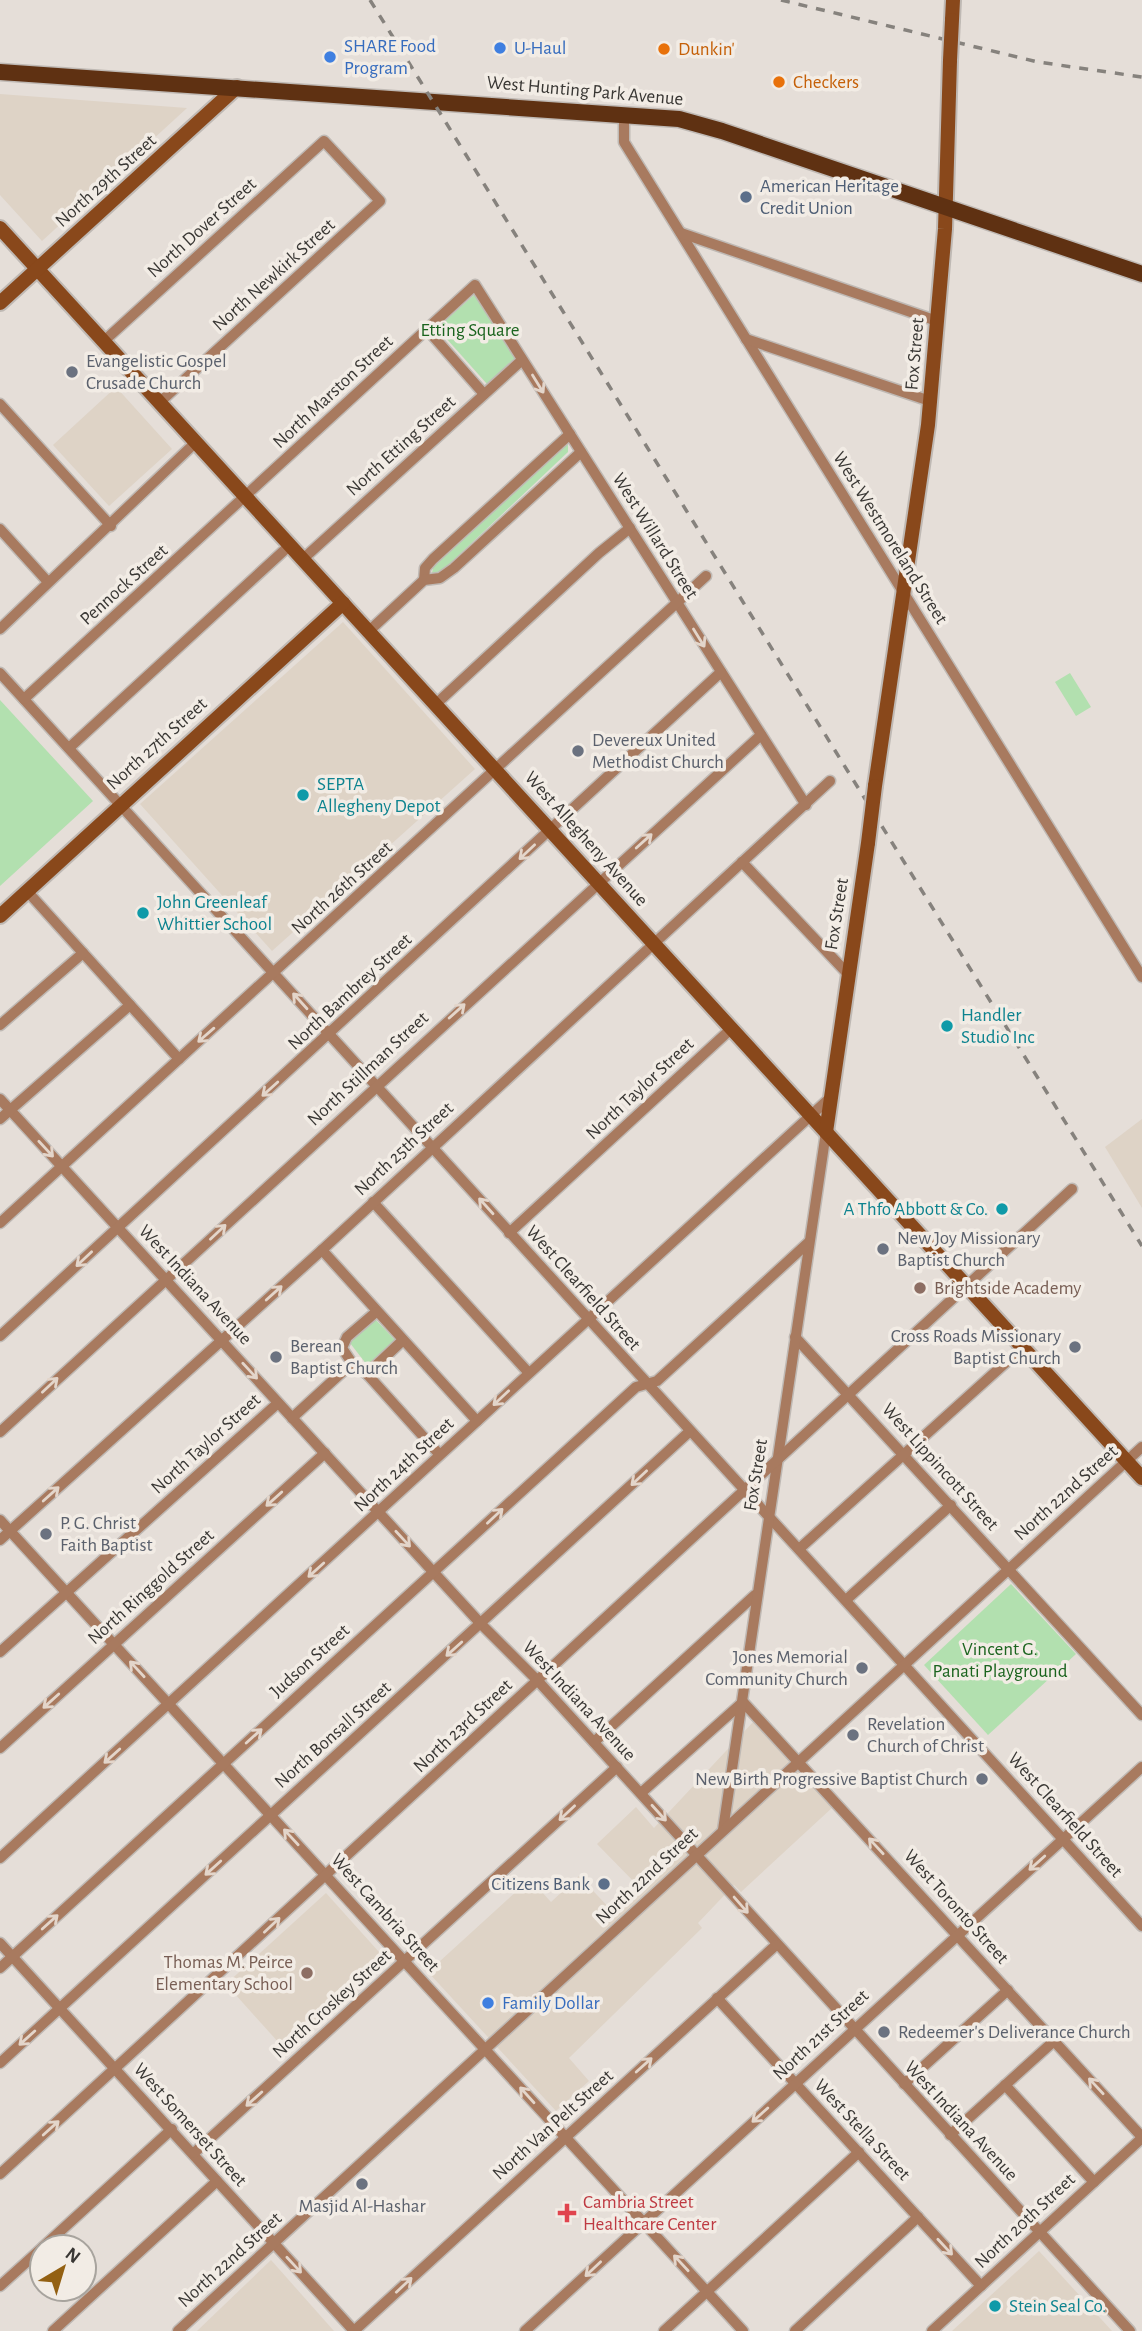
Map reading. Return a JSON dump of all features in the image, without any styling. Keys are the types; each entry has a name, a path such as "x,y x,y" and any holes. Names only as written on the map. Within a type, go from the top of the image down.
{"main road":[{"name":"West Hunting Park Avenue","path":"0,72 624,114 698,123 1142,274"}],"street":[{"name":"Fox Street","path":"723,1830 930,401 944,207 953,0"},
{"name":"North 29th Street","path":"0,303 237,87"},
{"name":"West Westmoreland Street","path":"624,114 624,142 1142,977"},
{"name":"North Dover Street","path":"104,341 324,141 380,201"},
{"name":"North Newkirk Street","path":"160,402 380,201"},
{"name":"West Allegheny Avenue","path":"0,228 1142,1478"},
{"path":"680,233 937,321"},
{"name":"North Marston Street","path":"246,497 475,285"},
{"name":"West Willard Street","path":"475,285 806,805"},
{"path":"426,328 484,394"},
{"path":"746,338 930,401"},
{"name":"North Etting Street","path":"303,559 522,359"},
{"path":"0,404 111,526"},
{"path":"424,580 425,568 433,559 570,434"},
{"path":"0,629 111,526 196,442"},
{"path":"369,631 424,580 440,578 454,568 581,452"},
{"name":"Pennock Street","path":"24,699 246,497"},
{"path":"436,704 599,553 630,528"},
{"path":"0,529 48,582"},
{"path":"69,748 290,545"},
{"name":"North 26th Street","path":"0,1223 706,576"},
{"name":"North 27th Street","path":"0,916 343,603"},
{"name":"North Bambrey Street","path":"0,1336 721,672"},
{"name":"West Clearfield Street","path":"0,673 1142,1926"},
{"name":"North Stillman Street","path":"0,1432 761,735"},
{"name":"North 25th Street","path":"0,1540 322,1250 830,781"},
{"path":"742,862 847,973"},
{"path":"27,891 178,1059"},
{"path":"0,1025 83,953"},
{"path":"0,1119 130,1005"},
{"name":"North Taylor Street","path":"509,1233 732,1028"},
{"name":"North 24th Street","path":"0,1858 831,1097"},
{"name":"West Indiana Avenue","path":"0,1099 481,1624 538,1681 641,1793 1130,2331"},
{"name":"North 23rd Street","path":"0,2174 746,1492 1072,1189"},
{"path":"373,1202 528,1372"},
{"name":"Judson Street","path":"0,1969 636,1387 657,1381 809,1242"},
{"path":"322,1250 477,1421"},
{"path":"376,1312 347,1337 342,1348 352,1363 367,1374 439,1454"},
{"name":"West Lippincott Street","path":"795,1337 1142,1715"},
{"path":"367,1374 402,1341"},
{"path":"799,1549 1023,1347"},
{"path":"292,1418 352,1363"},
{"name":"North Taylor Street","path":"0,1652 278,1403"},
{"name":"North Bonsall Street","path":"0,2063 689,1432"},
{"name":"North 22nd Street","path":"178,2331 696,1853 905,1666 1142,1447"},
{"name":"North Ringgold Street","path":"0,1748 325,1453"},
{"path":"846,1600 951,1505"},
{"name":"West Cambria Street","path":"0,1520 743,2331"},
{"path":"594,1742 755,1595"},
{"path":"641,1793 743,1702"},
{"name":"West Toronto Street","path":"743,1702 1142,2137"},
{"name":"North Croskey Street","path":"194,2153 617,1767"},
{"name":"North 21st Street","path":"525,2331 1142,1767"},
{"name":"West Somerset Street","path":"0,1943 354,2331"},
{"name":"North Van Pelt Street","path":"354,2331 776,1944"},
{"path":"904,2084 1008,1990"},
{"name":"West Stella Street","path":"717,1998 981,2286"},
{"path":"950,2135 1054,2041"},
{"path":"1006,2085 1094,2182"},
{"path":"57,2233 172,2129"},
{"name":"North 20th Street","path":"932,2331 1142,2137"},
{"path":"664,2331 859,2152"},
{"path":"53,2331 217,2180"},
{"path":"795,2331 918,2217"},
{"path":"0,2286 28,2260"}],"shaded area":[{"path":"0,94 187,108 42,241 0,195"},
{"path":"116,387 172,449 109,506 53,445"},
{"name":"SEPTA Allegheny Depot","path":"343,622 475,769 272,951 140,804"},
{"path":"1142,1119 1142,1208 1105,1147"},
{"path":"754,1721 833,1807 741,1892 734,1885 698,1923 702,1928 569,2058 589,2081 556,2111 428,1972 530,1879 551,1902 579,1876 614,1913 640,1888 597,1844 636,1807 654,1828"},
{"name":"Thomas M. Peirce Elementary School","path":"326,1893 388,1962 288,2053 226,1984"},
{"path":"1039,2251 1112,2331 952,2331"},
{"path":"271,2260 334,2331 197,2331"}],"green space":[{"name":"Etting Square","path":"475,294 516,357 487,384 437,328"},
{"path":"568,445 568,452 442,571 432,573 434,563 561,446"},
{"path":"1070,673 1091,707 1076,716 1055,682"},
{"path":"0,700 93,801 0,886"},
{"path":"374,1318 395,1340 367,1365 350,1343"},
{"name":"Vincent G. Panati Playground","path":"1011,1584 1076,1654 988,1735 924,1665"}],"railway":[{"path":"370,0 1142,1246"},
{"path":"781,0 1038,62 1142,77"}],"place":[{"name":"U-Haul","path":"500,48"},
{"name":"Dunkin'","path":"664,49"},
{"name":"SHARE Food Program","path":"330,57"},
{"name":"Checkers","path":"779,82"},
{"name":"American Heritage Credit Union","path":"746,197"},
{"name":"Evangelistic Gospel Crusade Church","path":"72,372"},
{"name":"Devereux United Methodist Church","path":"578,751"},
{"name":"SEPTA Allegheny Depot","path":"303,795"},
{"name":"John Greenleaf Whittier School","path":"143,913"},
{"name":"Handler Studio Inc","path":"947,1026"},
{"name":"A Thfo Abbott & Co.","path":"1002,1209"},
{"name":"New Joy Missionary Baptist Church","path":"883,1249"},
{"name":"Brightside Academy","path":"920,1288"},
{"name":"Cross Roads Missionary Baptist Church","path":"1075,1347"},
{"name":"Berean Baptist Church","path":"276,1357"},
{"name":"P. G. Christ Faith Baptist","path":"46,1534"},
{"name":"Jones Memorial Community Church","path":"862,1668"},
{"name":"Revelation Church of Christ","path":"853,1735"},
{"name":"New Birth Progressive Baptist Church","path":"982,1779"},
{"name":"Citizens Bank","path":"604,1884"},
{"name":"Thomas M. Peirce Elementary School","path":"307,1973"},
{"name":"Family Dollar","path":"488,2003"},
{"name":"Redeemer's Deliverance Church","path":"884,2032"},
{"name":"Masjid Al-Hashar","path":"362,2184"},
{"name":"Cambria Street Healthcare Center","path":"567,2213"},
{"name":"Stein Seal Co.","path":"995,2306"}]}
